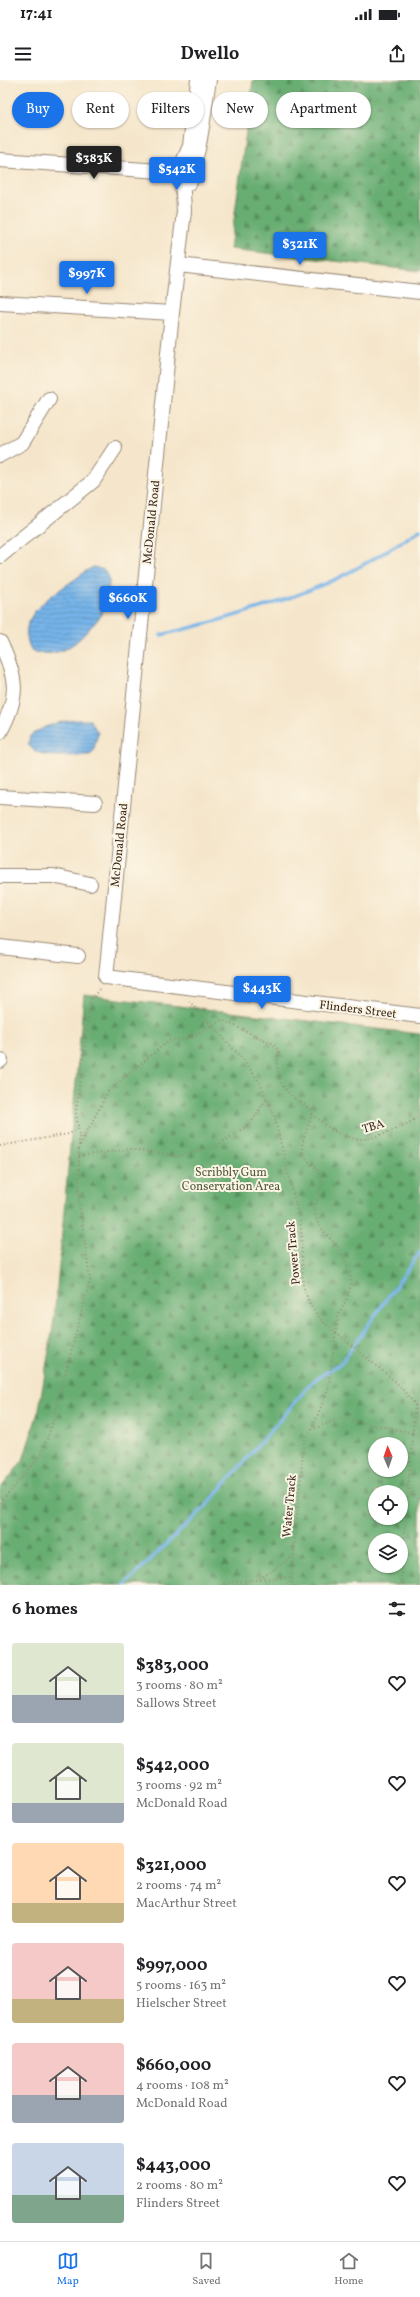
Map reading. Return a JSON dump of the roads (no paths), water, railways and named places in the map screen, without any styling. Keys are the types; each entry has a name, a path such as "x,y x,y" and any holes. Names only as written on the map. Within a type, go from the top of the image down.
{"street":[{"path":"183,173 180,163 190,146 198,80"},
{"path":"183,173 197,154 209,80"},
{"path":"0,160 183,173"},
{"name":"McDonald Road","path":"106,977 172,313 184,211 183,173"},
{"path":"178,265 420,292"},
{"path":"0,303 172,313"},
{"path":"0,455 22,442 50,399"},
{"path":"0,556 93,481 116,448"},
{"path":"0,642 11,665 15,688 12,711 0,732"},
{"path":"0,797 95,803"},
{"path":"0,876 53,876 90,884"},
{"path":"0,947 78,956"},
{"name":"Flinders Street","path":"106,977 420,1016"}],"water":[{"path":"94,567 104,570 109,577 107,601 98,618 76,642 63,650 49,653 32,651 27,640 27,629 30,619 36,610 53,595"},
{"path":"74,720 90,720 98,733 93,752 90,755 47,755 33,749 28,744 30,736 40,730 56,723"}],"waterway":[{"path":"161,635 245,613 287,599 327,583 374,558 420,530"},
{"path":"124,1585 207,1505 313,1381 341,1363 420,1252"}],"park label":[{"name":"Scribbly Gum Conservation Area","path":"231,1179"}]}
